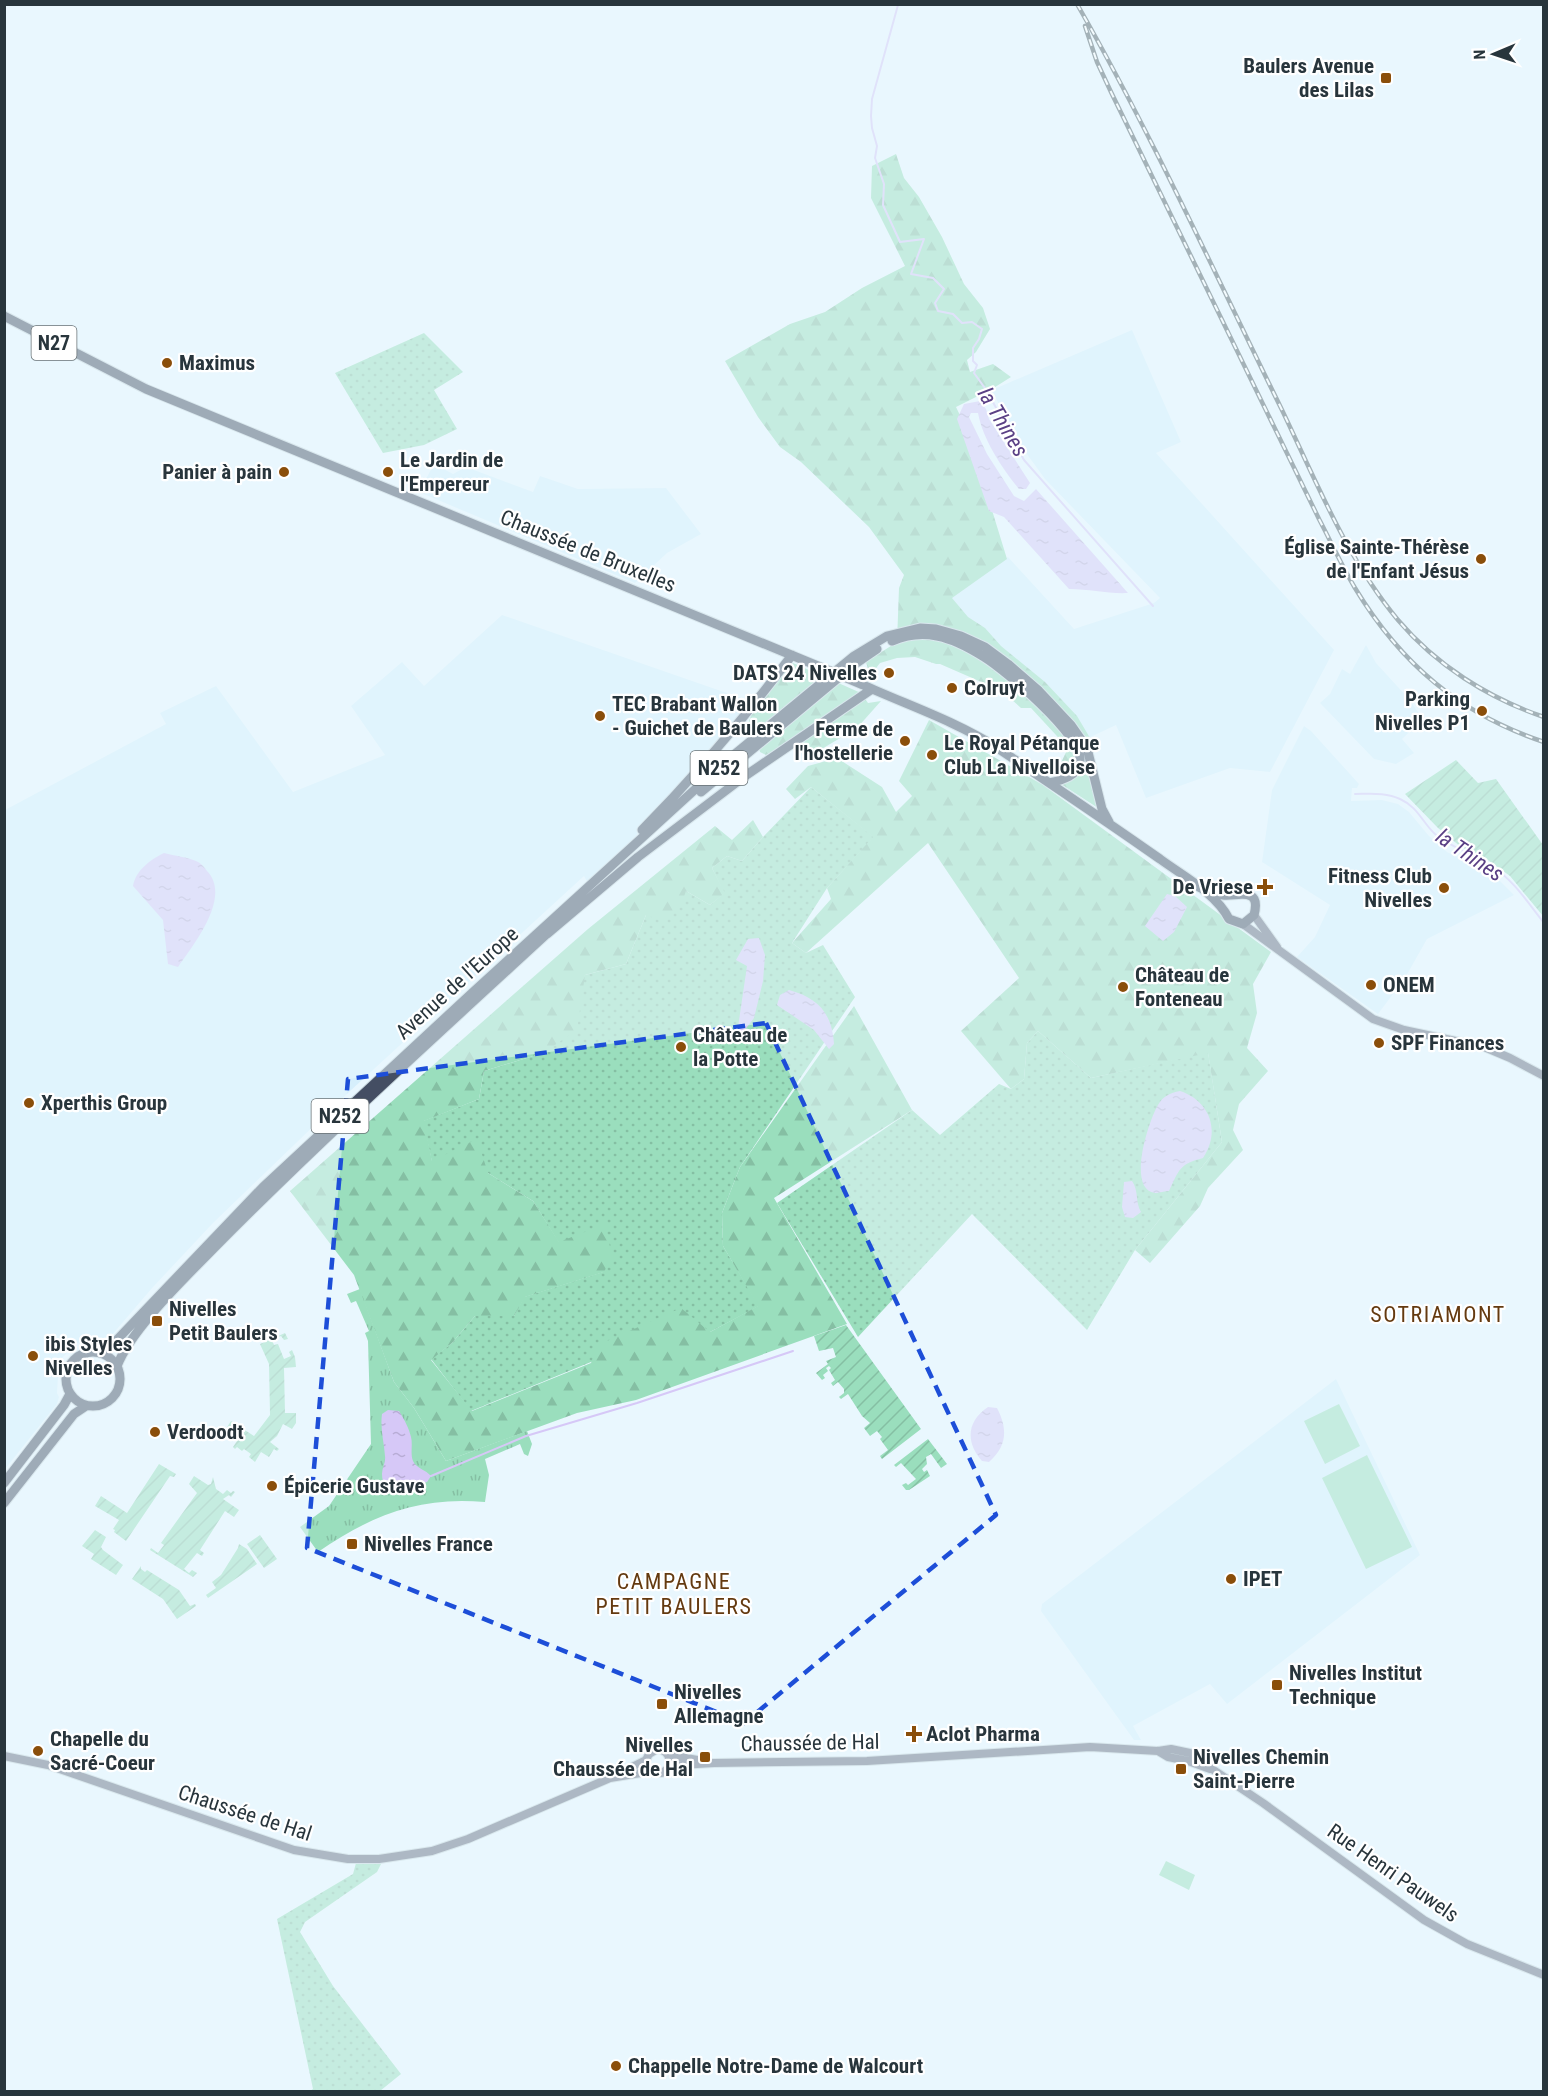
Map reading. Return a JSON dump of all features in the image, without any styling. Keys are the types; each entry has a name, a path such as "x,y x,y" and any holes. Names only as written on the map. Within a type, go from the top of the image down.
{"main road":[{"name":"Chaussée de Bruxelles","path":"4,316 146,389 872,689"},
{"path":"855,660 887,636 920,628 936,629 961,636 985,647 1039,690 1071,725 1087,748 1102,809 1109,822"},
{"path":"855,660 889,642 924,635 938,636 961,644 984,657 1009,675 1038,701 1078,749 1080,760 1076,771 1068,777 1049,783"},
{"path":"590,887 687,783 792,655"},
{"name":"Avenue de l'Europe","path":"100,1353 112,1345 263,1187 724,763 855,660"},
{"name":"Avenue de l'Europe","path":"117,1366 122,1354 153,1314 261,1200 699,794 855,660"},
{"path":"545,935 638,857 736,783 872,689"},
{"name":"N27","path":"872,689 928,711 979,736 1109,822 1199,887 1225,911 1229,919 1244,924 1373,1019 1404,1030 1484,1047 1544,1076"},
{"name":"N27","path":"1199,887 1219,895 1230,896 1234,893 1250,895 1255,903 1254,915 1278,949"},
{"path":"1225,911 1225,903 1230,896"},
{"path":"1244,924 1254,915"},
{"path":"100,1353 117,1366"},
{"name":"N252","path":"70,1394 66,1379 69,1367 83,1354 100,1353"},
{"name":"N252","path":"4,1503 74,1414 86,1406 97,1407 108,1402 117,1393 120,1375 117,1366"},
{"path":"4,1483 70,1394 86,1406"},
{"name":"Chaussée de Hal","path":"610,1778 640,1772 662,1773 669,1768 714,1763 867,1761 1090,1747 1158,1751 1171,1749 1190,1753 1232,1783"},
{"name":"Chaussée de Hal","path":"4,1756 48,1765 294,1850 348,1859 400,1857 448,1846 504,1825 610,1778 646,1760 649,1754 657,1749 669,1755 714,1763"},
{"path":"669,1755 669,1768"},
{"path":"646,1760 647,1766 653,1773"},
{"name":"Rue Henri Pauwels","path":"1232,1783 1424,1920 1467,1944 1544,1975"}],"highlighted area":[{"path":"766,1023 996,1515 744,1723 307,1548 348,1079"}],"shaded area":[{"path":"1132,330 1181,442 1156,453 1334,650 1270,772 1230,768 1146,798 1116,725 1084,740 944,598 1008,557 1074,629 1154,603 1160,598 1045,479 1016,439 992,390"},
{"path":"434,464 453,474 466,467 533,492 540,476 578,489 666,488 701,534 667,553 635,583 419,492"},
{"path":"502,615 744,699 747,712 590,887 584,876 349,1092 213,1223 105,1343 77,1343 59,1361 57,1404 5,1469 5,810 166,724 160,713 216,686 293,792 385,755 351,706 402,662 424,686"},
{"path":"1366,645 1376,663 1408,698 1423,719 1402,739 1414,753 1396,764 1374,759 1320,703 1330,694 1342,669 1350,674"},
{"path":"1304,726 1359,784 1357,788 1352,788 1351,801 1382,800 1398,804 1409,812 1429,836 1447,852 1494,875 1514,895 1427,939 1405,978 1378,1014 1297,957 1315,937 1330,905 1262,862 1272,790"},
{"name":"IPET","path":"1336,1379 1420,1555 1227,1704 1210,1684 1133,1726 1141,1740 1134,1740 1041,1611 1042,1604"}],"green space":[{"path":"896,154 904,178 919,197 942,237 964,284 983,308 990,329 976,352 967,360 970,372 993,364 1011,377 956,407 968,432 1007,559 952,598 968,617 985,628 1001,646 1045,682 1077,716 1093,743 1071,770 1060,776 1059,767 1068,748 1031,708 1021,708 1002,691 940,664 915,657 897,658 880,663 870,676 866,662 897,642 899,588 904,575 869,527 801,462 780,447 758,417 725,361 790,324 825,312 862,288 905,266 871,198 872,166"},
{"path":"424,333 463,372 434,390 457,429 424,445 383,453 335,373"},
{"path":"793,663 861,693 868,703 881,701 857,728 815,753 798,737 766,755 760,752 754,730 747,729 759,701"},
{"path":"929,720 1043,785 1271,952 1253,984 1257,1013 1247,1048 1268,1071 1239,1104 1233,1130 1243,1150 1208,1188 1200,1206 1150,1263 1135,1250 1222,1142 1208,1053 1091,1078 1038,1031 1027,1043 1024,1079 1011,1089 961,1031 1019,978 928,843 806,953 792,943 831,899 827,888 873,837 811,787 795,799 786,789 808,766 837,758 882,787 896,812 912,796 899,781"},
{"path":"1086,757 1098,808 1061,784 1076,777"},
{"path":"1456,760 1478,783 1496,779 1543,845 1543,916 1510,876 1485,858 1461,847 1438,828 1405,794"},
{"path":"811,787 874,837 827,888 792,943 806,953 823,945 855,997 740,1167 722,1213 723,1246 759,1306 710,1332 591,1362 471,1411 431,1359 452,1343 475,1316 514,1316 524,1297 603,1272 559,1243 533,1201 488,1173 432,1162 423,1121 479,1099 484,1071 543,1053 585,975 626,964 646,915 686,891 710,905 724,893 712,868 727,856 742,861"},
{"path":"753,820 763,837 742,861 727,856 712,868 725,893 710,905 686,891 681,905 661,921 646,915 626,964 585,975 577,1030 543,1053 484,1071 479,1099 424,1121 432,1161 477,1139 488,1173 533,1201 559,1242 605,1224 612,1256 604,1272 525,1297 514,1316 475,1316 452,1343 431,1360 472,1411 591,1363 598,1345 681,1308 710,1332 758,1306 723,1246 722,1213 740,1167 854,1006 912,1110 774,1198 847,1324 636,1400 577,1413 446,1461 414,1408 394,1382 354,1275 290,1191 588,929 715,826 732,840"},
{"path":"1038,1031 1091,1078 1208,1052 1222,1142 1135,1250 1087,1330 972,1214 858,1337 777,1203 912,1110 940,1135 999,1084 1011,1089 1024,1079 1027,1043"},
{"path":"360,1289 394,1382 414,1408 446,1461 527,1431 532,1444 528,1456 524,1454 520,1444 485,1459 489,1475 485,1502 461,1501 417,1505 377,1518 318,1552 300,1527 329,1506 371,1444 368,1341 365,1333 369,1331 356,1301 351,1303 347,1294"},
{"path":"846,1325 921,1429 882,1459 880,1456 888,1450 880,1439 882,1437 877,1431 870,1436 864,1428 870,1423 862,1416 848,1394 841,1399 839,1397 844,1393 844,1389 838,1382 833,1386 831,1383 835,1380 829,1370 831,1368 829,1366 826,1368 828,1371 823,1375 825,1378 822,1380 816,1373 828,1364 826,1361 836,1357 833,1348 819,1351 814,1336"},
{"path":"285,1333 288,1339 284,1340 281,1336 272,1340 274,1345 278,1344 284,1359 291,1356 289,1352 292,1350 295,1357 296,1367 284,1368 285,1413 296,1413 296,1423 292,1429 283,1424 277,1436 270,1442 279,1449 277,1451 274,1449 269,1457 261,1452 255,1462 249,1457 251,1454 244,1449 242,1451 237,1447 235,1449 233,1447 237,1441 224,1432 231,1421 254,1436 270,1415 269,1364 260,1344"},
{"path":"1339,1404 1360,1446 1325,1464 1304,1421"},
{"path":"928,1439 947,1464 941,1468 931,1454 926,1457 927,1464 922,1469 924,1472 927,1470 930,1476 906,1490 902,1485 906,1483 908,1485 916,1479 901,1463 896,1467 894,1465"},
{"path":"1367,1455 1412,1547 1366,1569 1322,1478"},
{"path":"159,1464 176,1474 174,1477 170,1476 126,1541 113,1529 119,1520 95,1506 101,1496 127,1513"},
{"path":"194,1476 208,1485 211,1484 213,1477 216,1489 223,1494 227,1490 231,1493 235,1492 231,1497 229,1495 223,1499 239,1510 234,1517 225,1511 200,1550 204,1553 202,1556 197,1553 184,1569 189,1573 192,1570 197,1573 193,1577 150,1550 151,1548 158,1553 164,1545 161,1543 197,1493 189,1484"},
{"path":"95,1530 106,1537 101,1547 103,1550 123,1565 116,1575 91,1559 94,1554 82,1546"},
{"path":"260,1535 277,1559 264,1568 247,1544"},
{"path":"239,1544 247,1549 257,1564 208,1598 206,1595 216,1588 212,1582 221,1575"},
{"path":"141,1566 145,1572 147,1570 179,1590 190,1606 195,1604 196,1606 177,1619 163,1599 132,1579"},
{"path":"1166,1861 1195,1875 1189,1890 1159,1875"},
{"path":"356,1863 381,1864 377,1872 305,1922 300,1932 333,1986 401,2074 380,2091 310,2091 313,2089 277,1919 353,1874"}],"water":[{"path":"980,401 1030,483 1026,489 1019,489 994,453 980,423 978,413 971,413 969,417 987,454 1014,496 1024,501 1036,489 1128,593 1069,589 1004,517 989,511 957,419 964,404"},
{"path":"164,853 196,861 207,871 214,882 213,907 208,920 178,967 168,964 163,920 133,886 144,866"},
{"path":"1167,894 1175,896 1187,907 1174,932 1163,941 1145,926"},
{"path":"759,938 765,955 763,981 754,1018 736,1041 747,966 736,960 748,939"},
{"path":"789,990 808,997 827,1015 834,1044 829,1049 814,1030 777,1005 780,995"},
{"path":"1180,1091 1199,1102 1205,1109 1210,1118 1211,1138 1203,1158 1184,1166 1169,1191 1155,1193 1146,1189 1142,1180 1142,1153 1145,1138 1162,1099"},
{"path":"1132,1181 1141,1212 1133,1218 1125,1217 1122,1207 1124,1182"},
{"path":"988,1407 997,1408 1004,1430 999,1450 989,1462 982,1461 971,1439 972,1425"},
{"path":"388,1410 399,1411 404,1420 411,1437 413,1461 431,1476 427,1482 407,1488 393,1489 387,1487 383,1482 385,1458 382,1414"}],"waterway":[{"name":"la Thines","path":"898,5 872,99 871,116 877,146 875,158 884,184 883,205 900,242 924,239 911,274 933,278 944,289 935,303 938,311 953,314 962,323 972,322 982,329 973,348 973,361 977,365 974,373 987,391 1024,460 1153,606"},
{"name":"la Thines","path":"1355,794 1389,795 1406,802 1416,810 1435,834 1499,871 1520,892 1544,923"},
{"path":"431,1476 526,1436 637,1403 793,1351"}],"railway":[{"path":"1077,4 1157,154 1320,492 1363,571 1398,620 1446,665 1483,690 1544,717"},
{"path":"1085,26 1097,62 1111,92 1319,519 1355,588 1392,640 1435,683 1486,717 1544,742"}],"place":[{"name":"Baulers Avenue des Lilas","path":"1386,78"},
{"name":"Maximus","path":"167,363"},
{"name":"Panier à pain","path":"284,472"},
{"name":"Le Jardin de l'Empereur","path":"388,472"},
{"name":"Église Sainte-Thérèse de l'Enfant Jésus","path":"1481,559"},
{"name":"DATS 24 Nivelles","path":"889,673"},
{"name":"Colruyt","path":"952,688"},
{"name":"Parking Nivelles P1","path":"1482,711"},
{"name":"TEC Brabant Wallon - Guichet de Baulers","path":"600,716"},
{"name":"Ferme de l'hostellerie","path":"905,741"},
{"name":"Le Royal Pétanque Club La Nivelloise","path":"932,755"},
{"name":"De Vriese","path":"1265,887"},
{"name":"Fitness Club Nivelles","path":"1444,888"},
{"name":"ONEM","path":"1371,985"},
{"name":"Château de Fonteneau","path":"1123,987"},
{"name":"SPF Finances","path":"1379,1043"},
{"name":"Château de la Potte","path":"681,1047"},
{"name":"Xperthis Group","path":"29,1103"},
{"name":"Nivelles Petit Baulers","path":"157,1321"},
{"name":"ibis Styles Nivelles","path":"33,1356"},
{"name":"Verdoodt","path":"155,1432"},
{"name":"Épicerie Gustave","path":"272,1486"},
{"name":"Nivelles France","path":"352,1544"},
{"name":"IPET","path":"1231,1579"},
{"name":"Nivelles Institut Technique","path":"1277,1685"},
{"name":"Nivelles Allemagne","path":"662,1704"},
{"name":"Aclot Pharma","path":"914,1734"},
{"name":"Chapelle du Sacré-Coeur","path":"38,1751"},
{"name":"Nivelles Chaussée de Hal","path":"705,1757"},
{"name":"Nivelles Chemin Saint-Pierre","path":"1181,1769"},
{"name":"Chappelle Notre-Dame de Walcourt","path":"616,2066"}],"district":[{"name":"SOTRIAMONT","path":"1438,1314"},
{"name":"CAMPAGNE PETIT BAULERS","path":"674,1594"}]}
